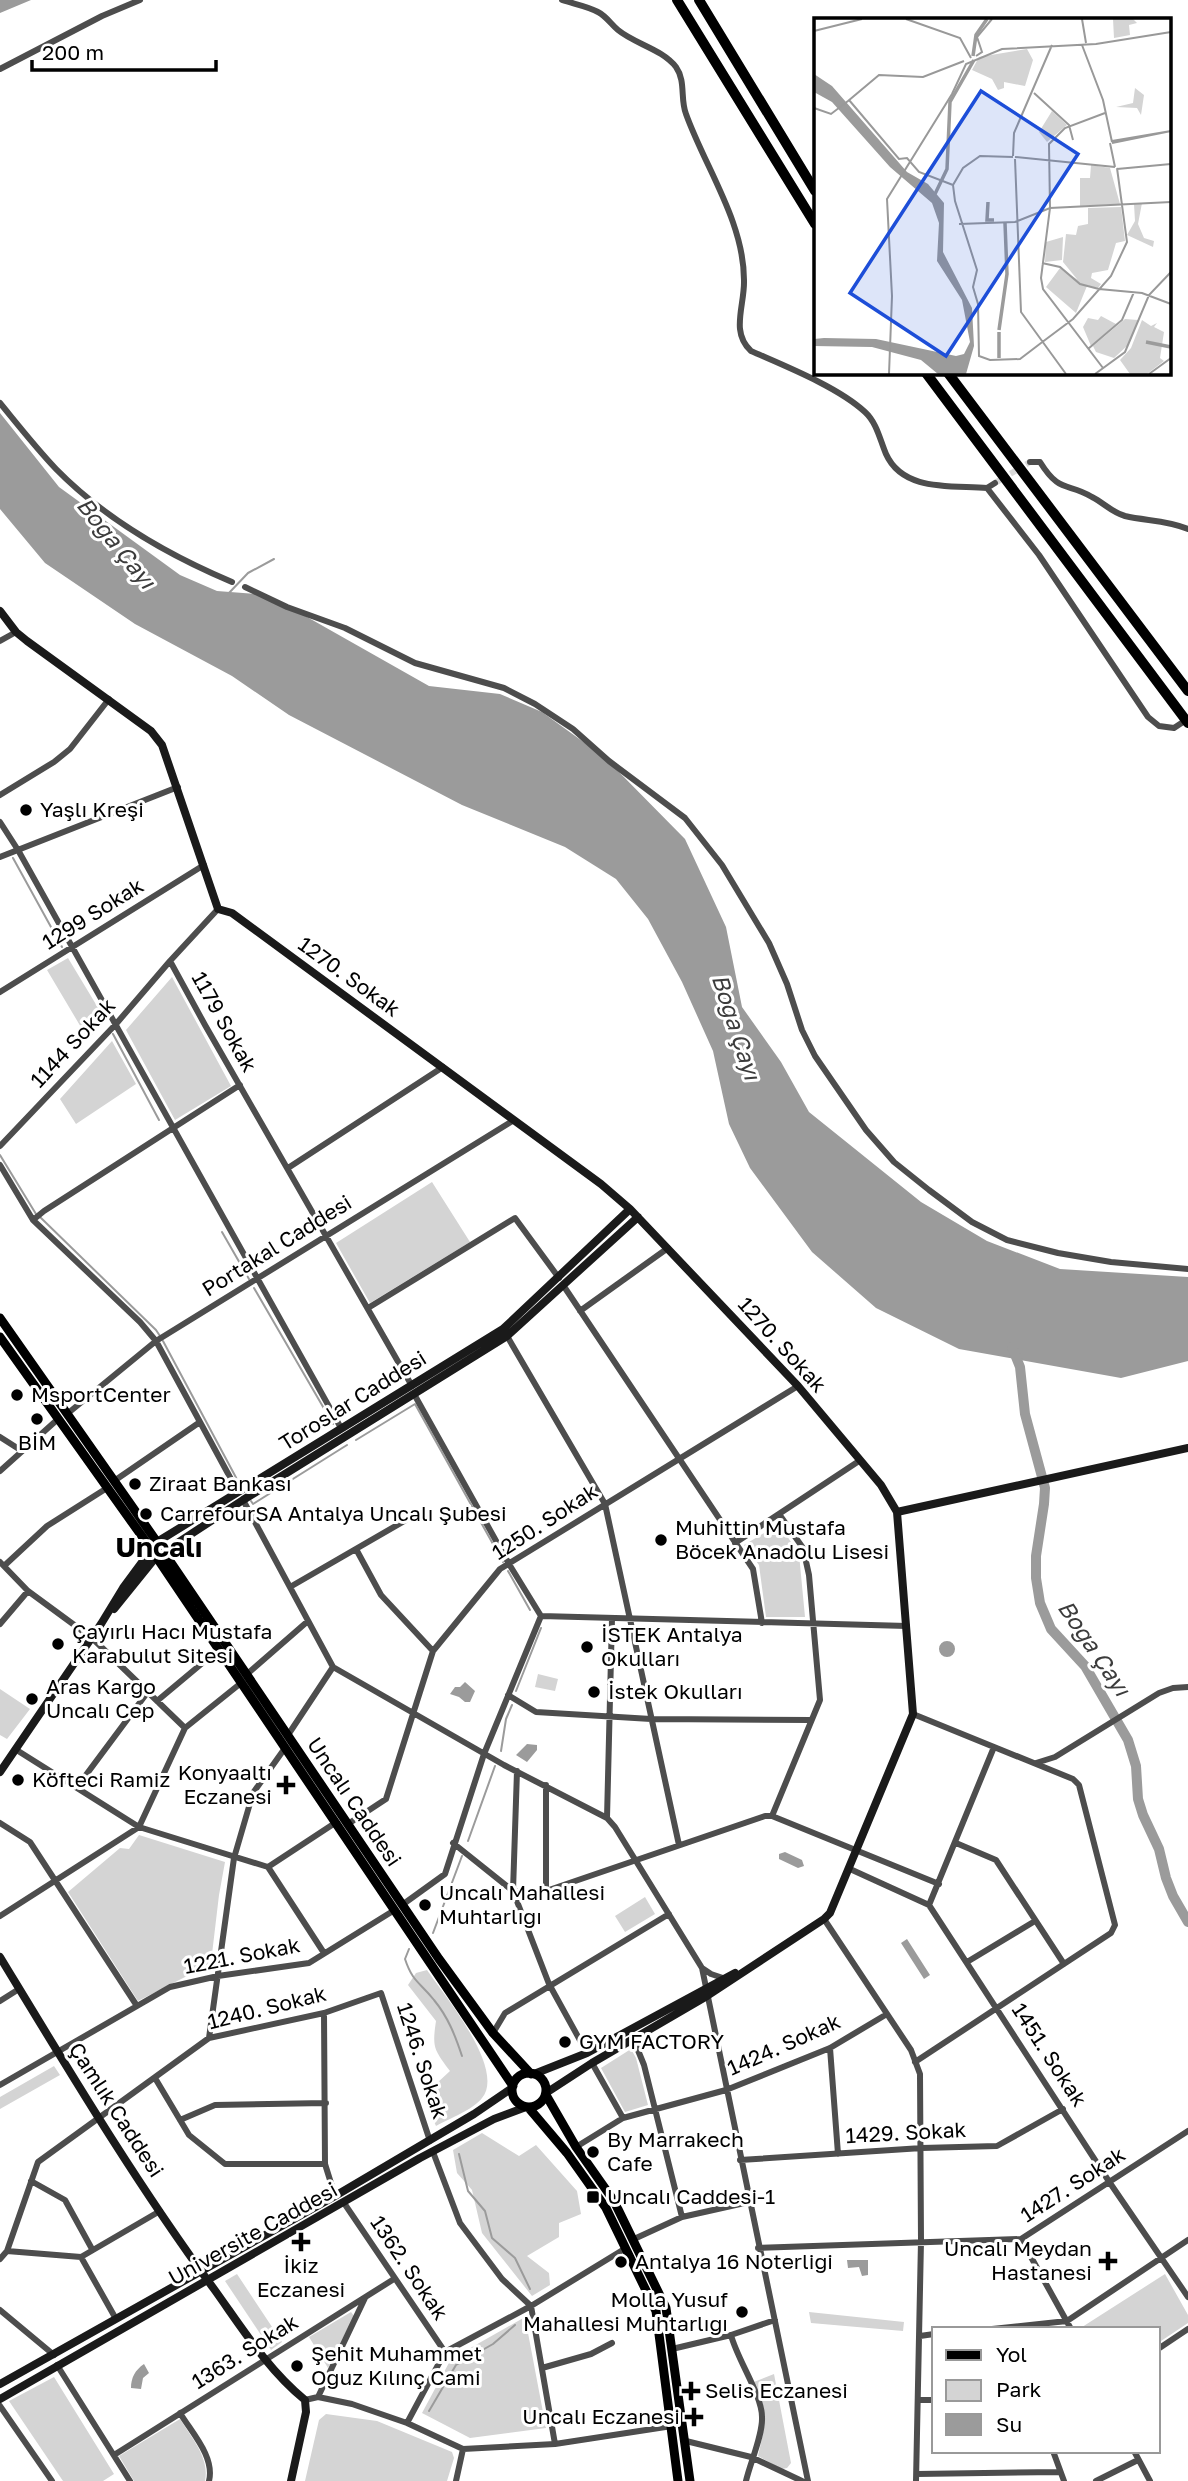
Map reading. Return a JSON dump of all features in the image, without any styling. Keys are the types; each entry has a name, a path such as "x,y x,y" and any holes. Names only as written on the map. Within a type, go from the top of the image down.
{"highway":[{"path":"677,0 814,222"},
{"path":"699,0 814,189"},
{"path":"927,374 1186,719"},
{"path":"949,374 1188,691"}],"main road":[{"path":"0,1318 67,1414 110,1484"},
{"path":"0,1337 157,1550"},
{"name":"Uncalı Caddesi","path":"157,1550 218,1650 288,1735 348,1825 513,2087"},
{"name":"Uncalı Caddesi","path":"157,1550 244,1679 285,1748 335,1823 493,2033 533,2074"},
{"path":"678,2481 656,2311 606,2208 567,2153 527,2107 514,2099 513,2087 522,2075 533,2074 542,2080 546,2094 576,2147 614,2201 666,2308 690,2481"},
{"path":"527,2107 539,2105 546,2094"}],"street":[{"path":"0,69 102,16 140,0"},
{"path":"562,0 605,16 620,31 678,69 685,114 722,194 742,256 744,281 740,335 744,344 751,351 829,389 865,412 876,427 895,470 908,478 922,483 987,488 995,483"},
{"path":"0,403 55,468 86,497 127,527 195,566 232,582"},
{"path":"1030,462 1040,462 1060,485 1092,496 1112,512 1127,517 1171,522 1188,528"},
{"path":"987,488 1039,555 1148,718 1159,726 1174,727 1186,719"},
{"path":"245,587 287,607 345,628 415,663 504,688 535,704 573,729 609,761 685,818 722,865 769,943 802,1030 815,1056 866,1130 894,1162 972,1222 1007,1240 1058,1254 1188,1269"},
{"path":"0,611 16,632 151,731 162,746 218,909"},
{"path":"0,640 16,632"},
{"path":"0,794 54,762 70,749 109,699"},
{"path":"0,857 178,787"},
{"path":"0,822 116,1024 341,1429"},
{"name":"1299 Sokak","path":"0,992 204,865"},
{"name":"1179 Sokak","path":"218,909 170,961 368,1308 509,1564 541,1616"},
{"name":"1270. Sokak","path":"218,909 232,913 601,1184 630,1209 798,1386 881,1485 897,1513 913,1714 831,1913 753,1965 706,1991 587,2053 533,2074"},
{"name":"1144 Sokak","path":"0,1146 116,1024 170,961"},
{"path":"288,1168 443,1067"},
{"path":"33,1220 240,1085"},
{"name":"Portakal Caddesi","path":"67,1414 156,1341 514,1120"},
{"path":"0,1165 33,1220 140,1322 156,1341 333,1667 484,1754 607,1818 637,1861 702,1968 711,1975 723,1978"},
{"name":"Toroslar Caddesi","path":"561,1282 606,1230 630,1209"},
{"name":"Toroslar Caddesi","path":"240,1496 505,1332 638,1217"},
{"path":"368,1308 515,1218 561,1282 753,1569 762,1623"},
{"path":"580,1311 668,1248"},
{"path":"505,1332 605,1504 679,1845"},
{"name":"1250. Sokak","path":"348,1825 386,1799 433,1651 500,1569 798,1386"},
{"name":"Toroslar Caddesi","path":"0,1772 123,1588 157,1550 341,1429 413,1390"},
{"path":"0,1471 58,1419"},
{"path":"185,1728 92,1638 28,1591 2,1564 47,1526 200,1422"},
{"path":"0,1437 22,1451"},
{"path":"897,1513 1188,1448"},
{"path":"735,1543 859,1461"},
{"path":"772,1816 820,1700 809,1574 803,1548 779,1514"},
{"path":"290,1587 407,1520"},
{"path":"356,1549 381,1595 433,1651"},
{"path":"0,1624 28,1591"},
{"path":"484,1754 541,1616 908,1626"},
{"path":"607,1818 612,1618"},
{"path":"0,1916 139,1827 185,1728 308,1621"},
{"path":"157,1701 218,1650"},
{"path":"288,1735 333,1667"},
{"path":"1034,1763 1055,1757 1159,1693 1188,1687"},
{"path":"77,1787 147,1693"},
{"path":"508,1695 536,1712 651,1719 811,1720"},
{"path":"913,1714 1073,1779 1079,1785 1115,1925 1111,1933 915,2062"},
{"path":"209,2038 234,1858 253,1793 285,1748"},
{"path":"850,1869 929,1905 994,1748"},
{"path":"15,1749 139,1827 268,1867 324,1954"},
{"name":"1221. Sokak","path":"0,2085 170,1987 218,1976 309,1963 398,1908 444,1874 484,1754"},
{"path":"517,1771 513,1891 549,1984 587,2053"},
{"path":"546,1786 546,1891"},
{"path":"453,1843 513,1891 546,1891 765,1816 772,1816 857,1853 939,1884"},
{"path":"0,1823 30,1842 137,2006"},
{"path":"268,1867 335,1823"},
{"path":"956,1843 996,1860 1064,1964"},
{"name":"1451. Sokak","path":"929,1905 1188,2297"},
{"path":"493,2033 505,2013 669,1914"},
{"path":"824,1919 911,2050 920,2074 922,2148 917,2478 1060,2472"},
{"path":"967,1962 1035,1921"},
{"name":"Çamlık Caddesi","path":"0,1957 57,2051 200,2271 282,2381 305,2400"},
{"name":"1270. Sokak","path":"546,2094 723,1978 753,1965"},
{"path":"702,1968 775,2320 805,2481"},
{"path":"0,2001 19,1989"},
{"name":"1240. Sokak","path":"7,2251 38,2162 209,2038 324,2012 381,1993"},
{"name":"1246. Sokak","path":"381,1993 430,2141"},
{"path":"324,2012 325,2164 335,2196"},
{"name":"1424. Sokak","path":"576,2147 623,2118 726,2090 830,2048 887,2014"},
{"path":"633,2038 644,2065 682,2217"},
{"path":"830,2048 838,2154"},
{"path":"592,2063 623,2118"},
{"path":"155,2078 189,2135 225,2164 325,2164"},
{"name":"Universite Caddesi","path":"0,2384 430,2141 513,2087"},
{"path":"180,2120 215,2105 326,2104"},
{"name":"Universite Caddesi","path":"0,2399 206,2279 433,2152 494,2119 527,2107"},
{"name":"1429. Sokak","path":"740,2160 997,2146 1063,2109"},
{"name":"1427. Sokak","path":"758,2248 1021,2239 1188,2131"},
{"path":"433,2152 460,2223 502,2279 531,2306 555,2444"},
{"path":"31,2181 65,2200 92,2249"},
{"path":"634,2239 682,2217 749,2202"},
{"name":"1362. Sokak","path":"344,2203 445,2352"},
{"path":"0,2259 7,2251 80,2257 160,2211"},
{"path":"1021,2239 1070,2327"},
{"path":"1021,2327 1067,2322 1188,2240"},
{"path":"407,2423 445,2352 531,2306 626,2248"},
{"path":"80,2257 116,2319"},
{"name":"1363. Sokak","path":"114,2455 394,2279"},
{"path":"318,2397 366,2296"},
{"path":"0,2310 54,2355"},
{"path":"672,2350 775,2320"},
{"path":"1160,2348 1188,2329"},
{"path":"919,2336 932,2334"},
{"path":"731,2335 735,2352 752,2386 762,2417 746,2481"},
{"path":"542,2368 592,2354 612,2343"},
{"path":"57,2365 130,2481"},
{"path":"291,2481 306,2412 305,2400 318,2397 352,2404 407,2423 463,2449 555,2444 672,2426"},
{"path":"920,2400 932,2400"},
{"path":"0,2406 52,2481"},
{"path":"180,2413 207,2455 211,2473 209,2481"},
{"path":"686,2441 751,2457 805,2481"},
{"path":"456,2481 463,2449"},
{"path":"1054,2453 1065,2481"},
{"path":"1135,2453 1150,2481"},
{"path":"1096,2481 1139,2460"},
{"path":"982,2474 986,2481"}],"green space":[{"path":"68,958 106,1021 88,1039 47,970"},
{"path":"172,977 231,1086 175,1120 126,1030"},
{"path":"112,1041 136,1084 76,1124 60,1099"},
{"path":"432,1182 470,1242 370,1303 336,1243"},
{"path":"779,1524 799,1554 805,1617 766,1617 759,1565 744,1545"},
{"path":"538,1674 558,1679 555,1691 535,1687"},
{"path":"0,1689 30,1709 7,1739 0,1735"},
{"path":"139,1835 225,1862 210,1971 187,1976 138,2001 68,1892 120,1848 129,1849"},
{"path":"645,1897 655,1914 625,1932 615,1916"},
{"path":"427,1970 480,2051 486,2069 487,2085 478,2102 436,2126 423,2096 450,2071 436,2048 436,2021 408,1985 416,1973"},
{"path":"631,2049 636,2058 648,2105 625,2112 601,2068"},
{"path":"54,2066 60,2075 0,2109 0,2097"},
{"path":"482,2133 519,2156 536,2145 577,2191 581,2214 559,2223 559,2237 527,2256 549,2273 550,2285 532,2296 482,2233 472,2190 457,2173 453,2150"},
{"path":"237,2274 282,2342 271,2350 225,2281"},
{"path":"1165,2274 1188,2315 1188,2323 1160,2342 1160,2327 1082,2327"},
{"path":"351,2312 354,2316 328,2368 309,2337"},
{"path":"809,2312 904,2322 903,2331 811,2323"},
{"path":"525,2317 546,2428 470,2438 422,2413 451,2359"},
{"path":"774,2374 791,2463 782,2469 758,2456 764,2419 754,2382"},
{"path":"54,2377 114,2474 103,2481 63,2481 9,2401"},
{"path":"326,2414 377,2421 452,2452 454,2458 447,2481 305,2481 319,2420"},
{"path":"180,2419 202,2456 205,2481 134,2481 119,2456"}],"water":[{"path":"0,0 31,0 0,13"},
{"path":"0,413 59,487 180,575 217,591 257,594 300,613 429,686 500,694 542,712 589,746 614,767 685,839 726,927 742,1007 781,1062 809,1112 921,1202 987,1241 1060,1269 1188,1277 1188,1361 1121,1378 959,1349 876,1308 812,1252 750,1168 729,1124 713,1051 682,982 648,919 616,879 565,847 462,805 289,715 232,676 135,624 45,563 0,509"},
{"path":"947,1641 955,1649 947,1657 939,1649"},
{"path":"465,1682 475,1691 470,1702 450,1694 455,1687 460,1687"},
{"path":"527,1744 537,1745 537,1750 527,1762 516,1755"},
{"path":"785,1852 802,1860 804,1866 798,1868 779,1859 779,1854"},
{"path":"907,1939 930,1975 924,1979 901,1943"},
{"path":"847,2260 868,2260 868,2275 862,2276 859,2267 848,2268"},
{"path":"144,2364 149,2373 143,2378 141,2389 131,2388 134,2374"}],"waterway":[{"path":"228,594 248,573 274,559"},
{"path":"13,858 62,947"},
{"path":"113,1034 159,1120"},
{"path":"0,1155 36,1214"},
{"path":"40,1217 160,1336"},
{"path":"222,1232 249,1279"},
{"path":"254,1288 333,1424"},
{"path":"163,1341 240,1485"},
{"name":"Boğa Çayı","path":"1012,1347 1020,1367 1025,1414 1045,1488 1036,1556 1040,1603 1051,1629 1085,1666 1128,1740 1136,1766 1138,1799 1143,1815 1159,1849 1173,1896 1188,1922"},
{"path":"356,1440 415,1404 503,1562"},
{"path":"251,1501 253,1504 347,1445"},
{"path":"508,1571 530,1610"},
{"path":"516,1691 541,1628"},
{"path":"501,1751 506,1719 512,1705"},
{"path":"468,1841 495,1766"},
{"path":"433,1933 462,1856"},
{"path":"409,1949 405,1959 411,1973 443,2013 462,2056"},
{"path":"459,2154 468,2191 485,2211 492,2238 515,2258 530,2289"},
{"path":"429,2411 456,2365 493,2344 515,2325"}],"tunnel":[{"path":"995,483 1030,462"}],"place":[{"name":"Yaşlı Kreşi","path":"26,810"},
{"name":"MsportCenter","path":"17,1395"},
{"name":"BİM","path":"37,1419"},
{"name":"Ziraat Bankası","path":"135,1484"},
{"name":"CarrefourSA Antalya Uncalı Şubesi","path":"146,1514"},
{"name":"Muhittin Mustafa Böcek Anadolu Lisesi","path":"661,1540"},
{"name":"Çayırlı Hacı Mustafa Karabulut Sitesi","path":"58,1644"},
{"name":"İSTEK Antalya Okulları","path":"587,1647"},
{"name":"İstek Okulları","path":"594,1692"},
{"name":"Aras Kargo Uncalı Cep","path":"32,1699"},
{"name":"Köfteci Ramiz","path":"18,1780"},
{"name":"Konyaaltı Eczanesi","path":"286,1785"},
{"name":"Uncalı Mahallesi Muhtarlığı","path":"425,1905"},
{"name":"GYM FACTORY","path":"565,2042"},
{"name":"By Marrakech Cafe","path":"593,2152"},
{"name":"Uncalı Caddesi-1","path":"593,2197"},
{"name":"İkiz Eczanesi","path":"301,2242"},
{"name":"Uncalı Meydan Hastanesi","path":"1108,2261"},
{"name":"Antalya 16 Noterliği","path":"621,2262"},
{"name":"Molla Yusuf Mahallesi Muhtarlığı","path":"742,2312"},
{"name":"Şehit Muhammet Oğuz Kılınç Cami","path":"297,2366"},
{"name":"Selis Eczanesi","path":"691,2391"},
{"name":"Uncalı Eczanesi","path":"694,2417"}],"district":[{"name":"Uncalı","path":"159,1547"}]}
